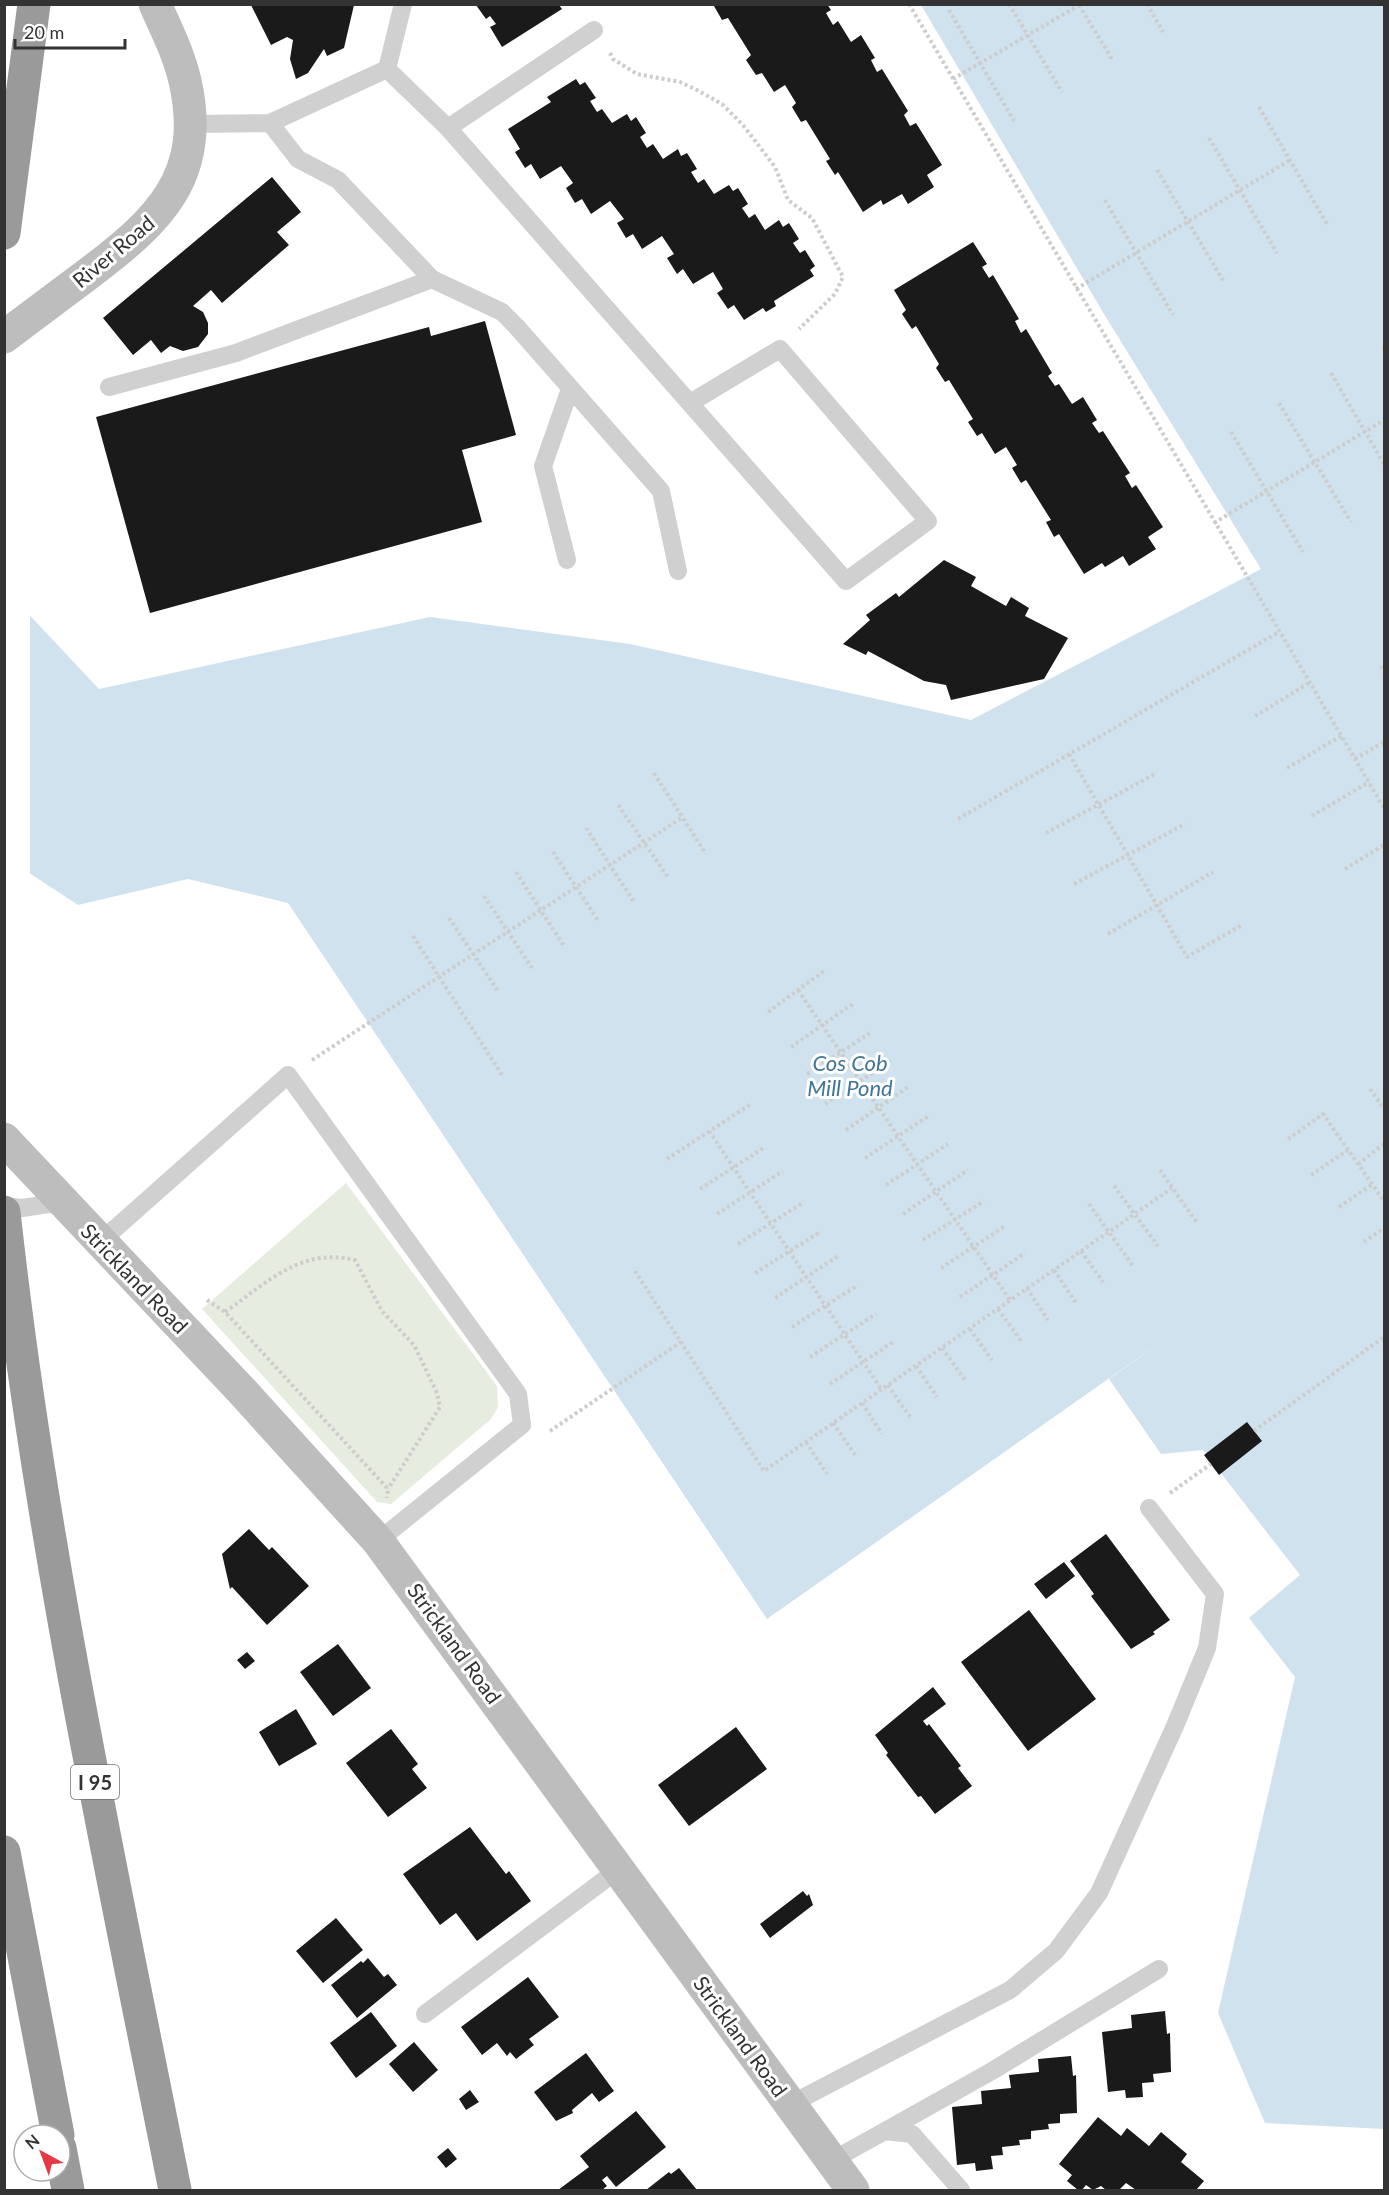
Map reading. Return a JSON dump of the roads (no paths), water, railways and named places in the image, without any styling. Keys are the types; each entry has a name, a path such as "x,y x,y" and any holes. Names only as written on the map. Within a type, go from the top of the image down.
{"highway":[{"path":"4,233 34,4"},
{"name":"I 95","path":"4,1212 25,1372 62,1609 175,2190"},
{"path":"4,1852 56,2123"}],"main road":[{"name":"River Road","path":"4,337 112,256 155,218 171,196 182,173 191,124 185,80 155,4"},
{"name":"Strickland Road","path":"4,1139 99,1242 242,1390 378,1541 853,2190"}],"lane":[{"path":"387,69 403,4"},
{"path":"448,128 594,30"},
{"path":"191,124 270,123 387,69"},
{"path":"387,69 448,128 846,581 928,521 780,349 690,403"},
{"path":"270,123 298,159 338,180 432,279 502,312 661,491 678,571"},
{"path":"109,387 236,353 432,279"},
{"path":"567,560 543,466 570,389"},
{"path":"99,1242 288,1075 518,1395 522,1425 378,1541"},
{"path":"4,1206 22,1208 62,1202"},
{"path":"791,2104 1010,1990 1056,1951 1099,1893 1175,1726 1207,1648 1215,1594 1149,1508"},
{"path":"425,2014 619,1869"},
{"path":"831,2161 992,2071 1159,1969"},
{"path":"885,2131 912,2134 961,2190"}],"water":[{"name":"Cos Cob Mill Pond","path":"921,5 1384,5 1384,2129 1265,2123 1218,2013 1295,1677 1249,1618 1300,1575 1203,1450 1161,1454 1109,1379 1165,1339 767,1619 288,903 188,879 78,905 5,857 4,588 99,689 430,617 630,644 971,720 1261,569 1104,314"}]}
